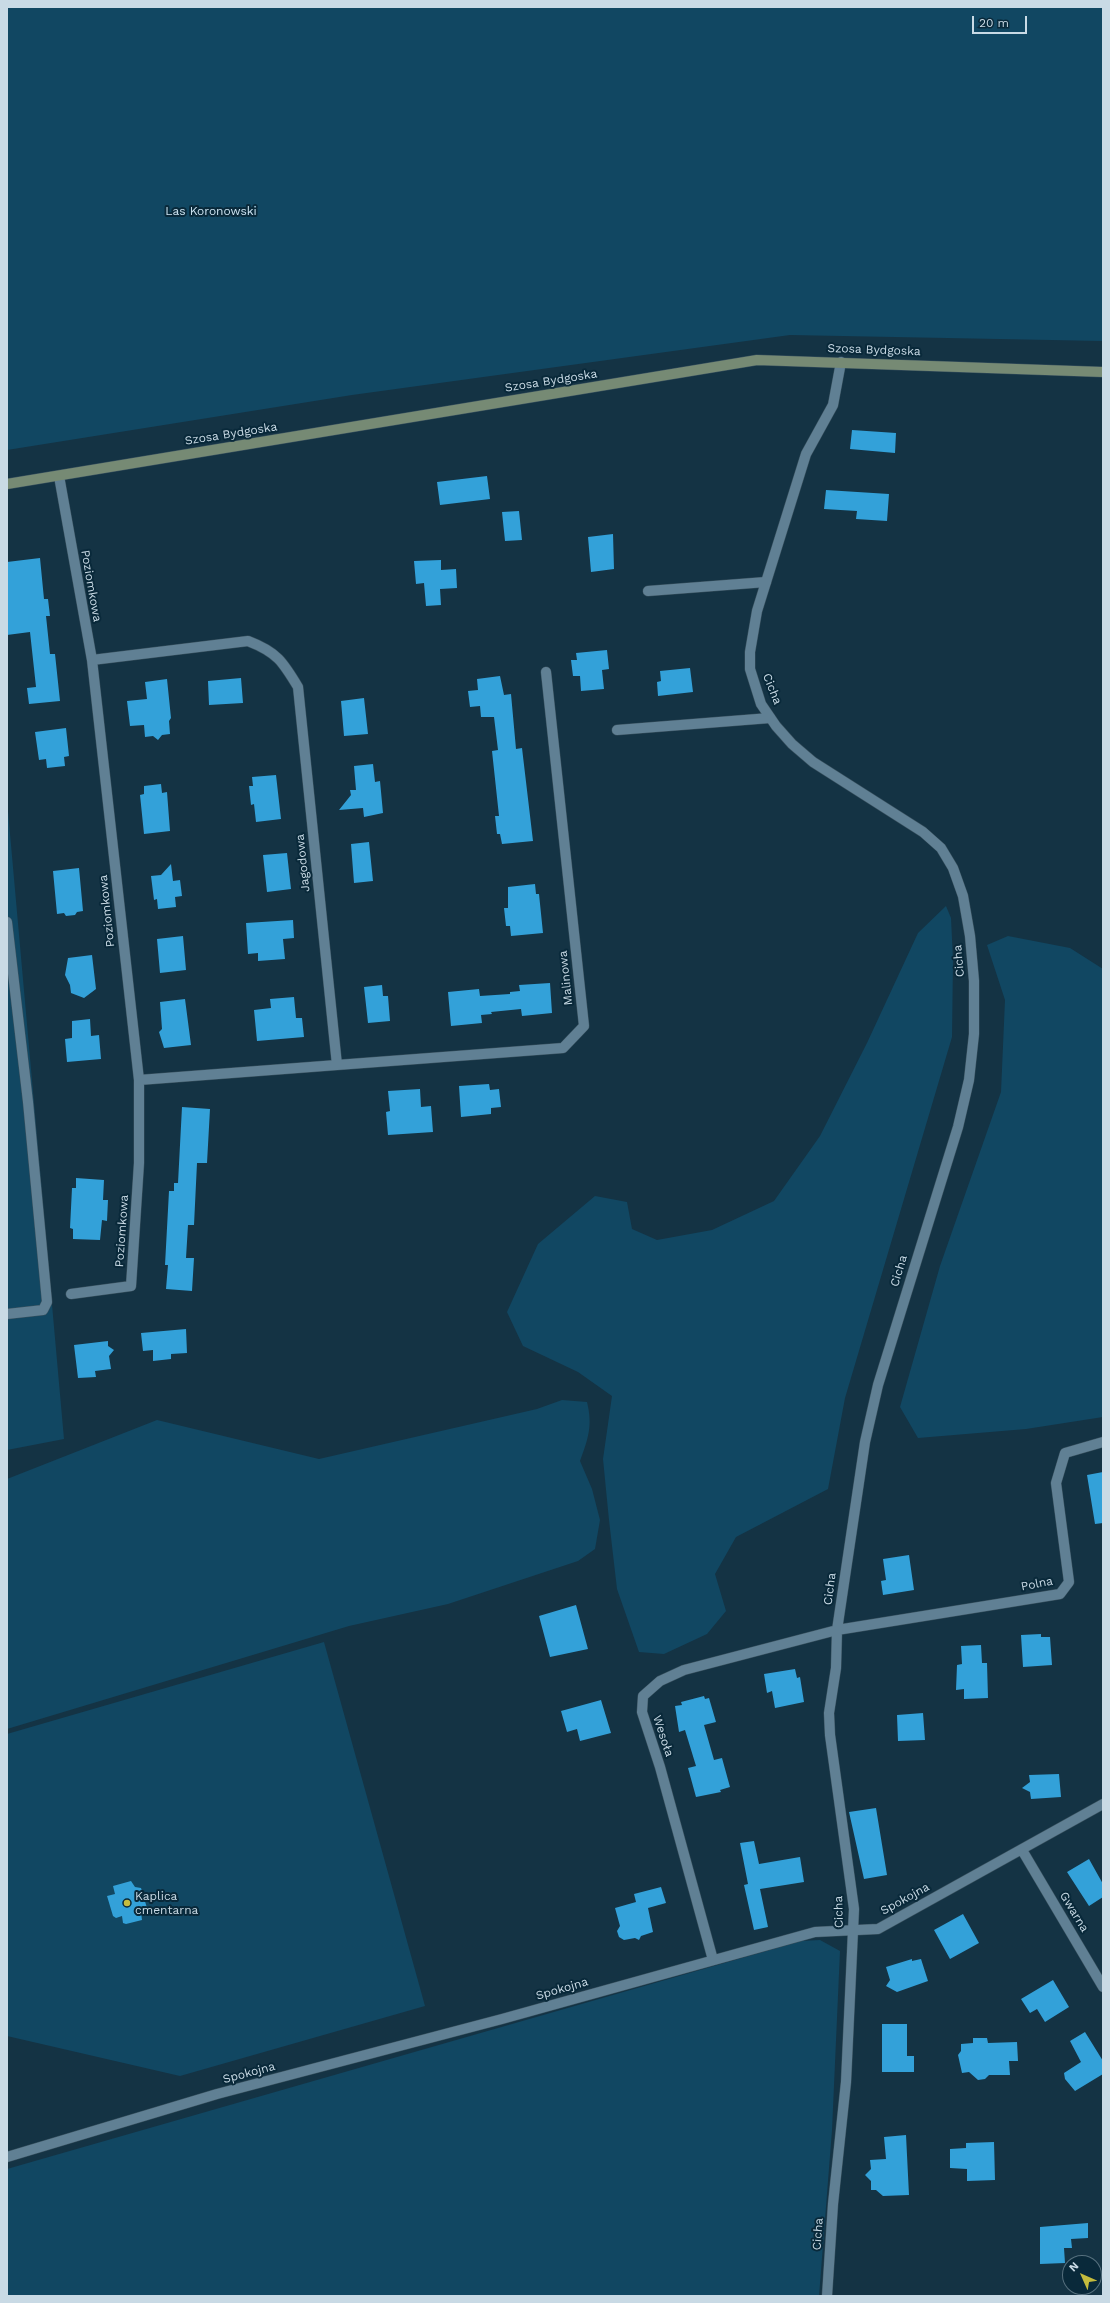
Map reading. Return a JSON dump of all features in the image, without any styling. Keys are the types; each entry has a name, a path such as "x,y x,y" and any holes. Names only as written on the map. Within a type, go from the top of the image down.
{"main road":[{"name":"Szosa Bydgoska","path":"7,484 757,360 1103,372"}],"street":[{"name":"Cicha","path":"827,2296 833,2204 846,2082 854,1909 830,1735 829,1713 836,1668 837,1630 865,1442 878,1385 958,1128 969,1080 974,1034 974,981 970,936 963,896 953,868 941,848 924,832 813,762 792,744 770,718 761,704 750,669 750,652 757,611 806,454 833,405 841,362"},
{"name":"Poziomkowa","path":"59,476 92,660 139,1080 139,1163 131,1286 71,1294"},
{"path":"648,591 766,582"},
{"name":"Jagodowa","path":"92,660 248,642 267,648 285,666 298,687 337,1065"},
{"name":"Malinowa","path":"337,1065 563,1048 584,1026 546,672"},
{"path":"617,730 770,718"},
{"path":"7,922 28,1102 47,1302 43,1310 7,1314"},
{"path":"139,1080 337,1065"},
{"name":"Polna","path":"837,1630 1060,1594 1069,1582 1056,1483 1060,1468 1065,1453 1103,1442"},
{"name":"Wesoła","path":"713,1960 660,1767 642,1712 643,1696 660,1681 684,1670 837,1630"},
{"name":"Spokojna","path":"7,2156 217,2094 495,2021 815,1932 878,1929 1103,1804"},
{"name":"Gwarna","path":"1022,1850 1103,1987"}],"green space":[{"name":"Las Koronowski","path":"7,7 1103,7 1103,341 790,335 352,395 7,450"},
{"path":"7,800 64,1439 7,1450"},
{"path":"946,906 951,918 953,960 952,1037 845,1398 828,1489 736,1537 715,1574 726,1611 707,1634 664,1654 639,1652 617,1589 609,1520 603,1459 612,1396 578,1372 523,1346 507,1312 538,1244 595,1196 627,1202 632,1229 657,1240 712,1230 774,1201 820,1136 867,1043 918,933"},
{"path":"1008,936 1070,948 1103,969 1103,1417 1026,1429 918,1438 900,1407 940,1266 1001,1092 1005,1000 987,945"},
{"path":"562,1400 587,1402 590,1418 589,1432 580,1461 592,1489 600,1520 595,1549 578,1561 448,1604 349,1626 7,1729 7,1479 157,1420 319,1459 537,1409"},
{"path":"324,1642 425,2006 180,2076 7,2036 7,1734"},
{"path":"820,1940 840,1951 832,2130 819,2296 7,2296 7,2169 801,1941"}],"building":[{"path":"852,430 896,433 895,453 850,449"},
{"path":"487,476 490,499 440,505 437,482"},
{"path":"826,490 889,494 887,521 856,519 857,511 824,509"},
{"path":"519,511 522,540 505,541 502,512"},
{"path":"613,534 614,569 591,572 588,537"},
{"path":"40,558 44,599 48,599 50,616 46,616 50,654 55,654 60,701 29,704 27,688 36,687 30,632 7,635 7,562"},
{"path":"441,560 441,570 456,569 457,588 440,589 441,605 426,606 424,583 416,584 414,561"},
{"path":"607,650 609,669 602,670 604,689 581,691 580,676 573,676 571,660 577,660 576,653"},
{"path":"690,668 693,692 658,696 657,682 661,681 660,671"},
{"path":"500,676 504,695 511,694 516,749 522,748 533,841 502,844 500,834 497,834 495,816 499,816 492,751 498,750 494,717 481,717 480,706 470,707 468,691 478,690 477,679"},
{"path":"241,678 243,703 209,705 208,681"},
{"path":"167,679 171,718 169,721 170,734 162,735 158,740 153,736 145,737 144,725 130,726 127,701 147,699 145,682"},
{"path":"364,698 368,734 344,736 341,701"},
{"path":"66,728 69,756 64,757 65,766 47,768 46,759 39,760 35,732"},
{"path":"373,764 375,782 380,781 383,813 364,817 363,808 339,810 351,795 350,790 356,790 354,766"},
{"path":"276,775 281,819 256,822 254,804 251,805 249,786 253,786 252,777"},
{"path":"161,784 162,793 167,792 170,831 144,834 140,795 144,794 144,786"},
{"path":"369,842 373,881 354,883 351,844"},
{"path":"287,853 291,889 267,892 263,855"},
{"path":"171,864 173,881 180,880 182,896 175,897 176,907 158,909 157,899 154,900 151,876 161,875"},
{"path":"79,868 83,911 77,912 75,915 66,916 64,913 57,914 53,871"},
{"path":"535,884 536,894 539,894 543,933 511,936 510,926 506,926 504,908 508,908 508,887"},
{"path":"293,920 294,938 283,939 285,959 258,961 258,953 248,954 246,923"},
{"path":"183,936 186,970 160,973 157,939"},
{"path":"92,955 96,989 84,998 71,993 70,985 65,975 68,958"},
{"path":"550,983 552,1013 522,1016 521,1009 491,1012 492,1014 481,1015 482,1023 451,1026 448,992 479,989 480,996 510,994 510,992 520,991 519,985"},
{"path":"382,985 383,996 388,996 390,1021 368,1023 364,987"},
{"path":"294,997 296,1018 302,1018 304,1037 257,1041 254,1010 271,1008 270,999"},
{"path":"185,999 191,1045 164,1048 159,1032 162,1029 160,1002"},
{"path":"90,1019 91,1036 99,1035 101,1059 67,1062 65,1039 72,1038 72,1021"},
{"path":"489,1084 490,1090 499,1089 501,1107 491,1108 491,1114 461,1117 459,1086"},
{"path":"420,1089 421,1107 431,1106 433,1132 388,1135 386,1112 390,1111 388,1091"},
{"path":"182,1107 210,1109 207,1163 197,1163 194,1225 188,1225 186,1258 194,1258 192,1291 166,1289 168,1265 165,1265 169,1191 174,1191 174,1183 178,1183"},
{"path":"76,1178 104,1180 103,1200 108,1200 107,1221 102,1220 100,1240 73,1239 73,1229 70,1228 72,1188 76,1188"},
{"path":"186,1329 187,1353 171,1354 171,1359 153,1361 153,1350 143,1351 141,1333"},
{"path":"108,1341 108,1346 114,1350 109,1356 111,1369 95,1371 96,1377 78,1378 74,1345"},
{"path":"1103,1472 1103,1523 1095,1524 1087,1475"},
{"path":"909,1555 914,1590 883,1595 881,1581 886,1580 883,1559"},
{"path":"576,1605 588,1649 550,1657 539,1616"},
{"path":"1041,1634 1041,1637 1050,1637 1052,1665 1023,1667 1021,1635"},
{"path":"981,1645 982,1663 987,1663 988,1698 964,1699 964,1689 956,1690 957,1665 962,1664 961,1646"},
{"path":"795,1669 797,1678 800,1677 804,1702 775,1708 772,1691 767,1693 764,1674"},
{"path":"704,1696 705,1699 709,1698 716,1722 704,1725 714,1760 722,1758 730,1787 720,1790 721,1792 696,1797 688,1768 696,1766 685,1730 679,1732 675,1706 682,1705 681,1702"},
{"path":"601,1700 611,1733 580,1741 577,1729 567,1732 561,1711"},
{"path":"923,1713 925,1740 898,1741 897,1715"},
{"path":"1059,1774 1061,1797 1031,1799 1030,1792 1022,1788 1030,1782 1029,1775"},
{"path":"876,1808 887,1875 864,1879 849,1812"},
{"path":"754,1841 759,1864 800,1857 804,1882 760,1889 768,1927 754,1930 744,1885 748,1884 740,1843"},
{"path":"1089,1859 1103,1884 1103,1897 1089,1906 1067,1872"},
{"name":"Kaplica cmentarna","path":"131,1881 135,1887 141,1888 147,1908 141,1912 142,1920 126,1924 123,1923 122,1916 116,1918 113,1916 107,1896 115,1894 113,1886"},
{"path":"661,1887 666,1903 648,1908 653,1932 641,1936 639,1940 635,1938 624,1940 619,1937 617,1931 620,1926 615,1908 636,1902 634,1894"},
{"path":"963,1914 979,1943 950,1959 934,1930"},
{"path":"912,1959 912,1961 921,1959 928,1981 897,1992 886,1986 890,1980 886,1967"},
{"path":"1053,1980 1069,2007 1045,2022 1037,2009 1030,2013 1021,1999"},
{"path":"882,2024 907,2024 907,2056 914,2056 914,2072 882,2072"},
{"path":"1085,2032 1103,2061 1103,2074 1075,2091 1065,2079 1064,2073 1081,2062 1070,2041"},
{"path":"973,2038 987,2038 988,2043 1017,2042 1018,2061 1009,2061 1010,2075 989,2075 985,2079 978,2080 969,2072 962,2073 958,2055 961,2051 961,2044 973,2043"},
{"path":"906,2135 909,2195 883,2196 876,2190 871,2190 871,2181 865,2175 871,2169 870,2160 886,2159 884,2137"},
{"path":"994,2142 995,2180 967,2181 967,2169 950,2168 950,2149 966,2148 966,2143"},
{"path":"1088,2223 1088,2238 1071,2239 1072,2248 1064,2248 1064,2255 1062,2255 1062,2263 1040,2264 1040,2227"}],"place":[{"name":"Kaplica cmentarna","path":"127,1903"}]}
